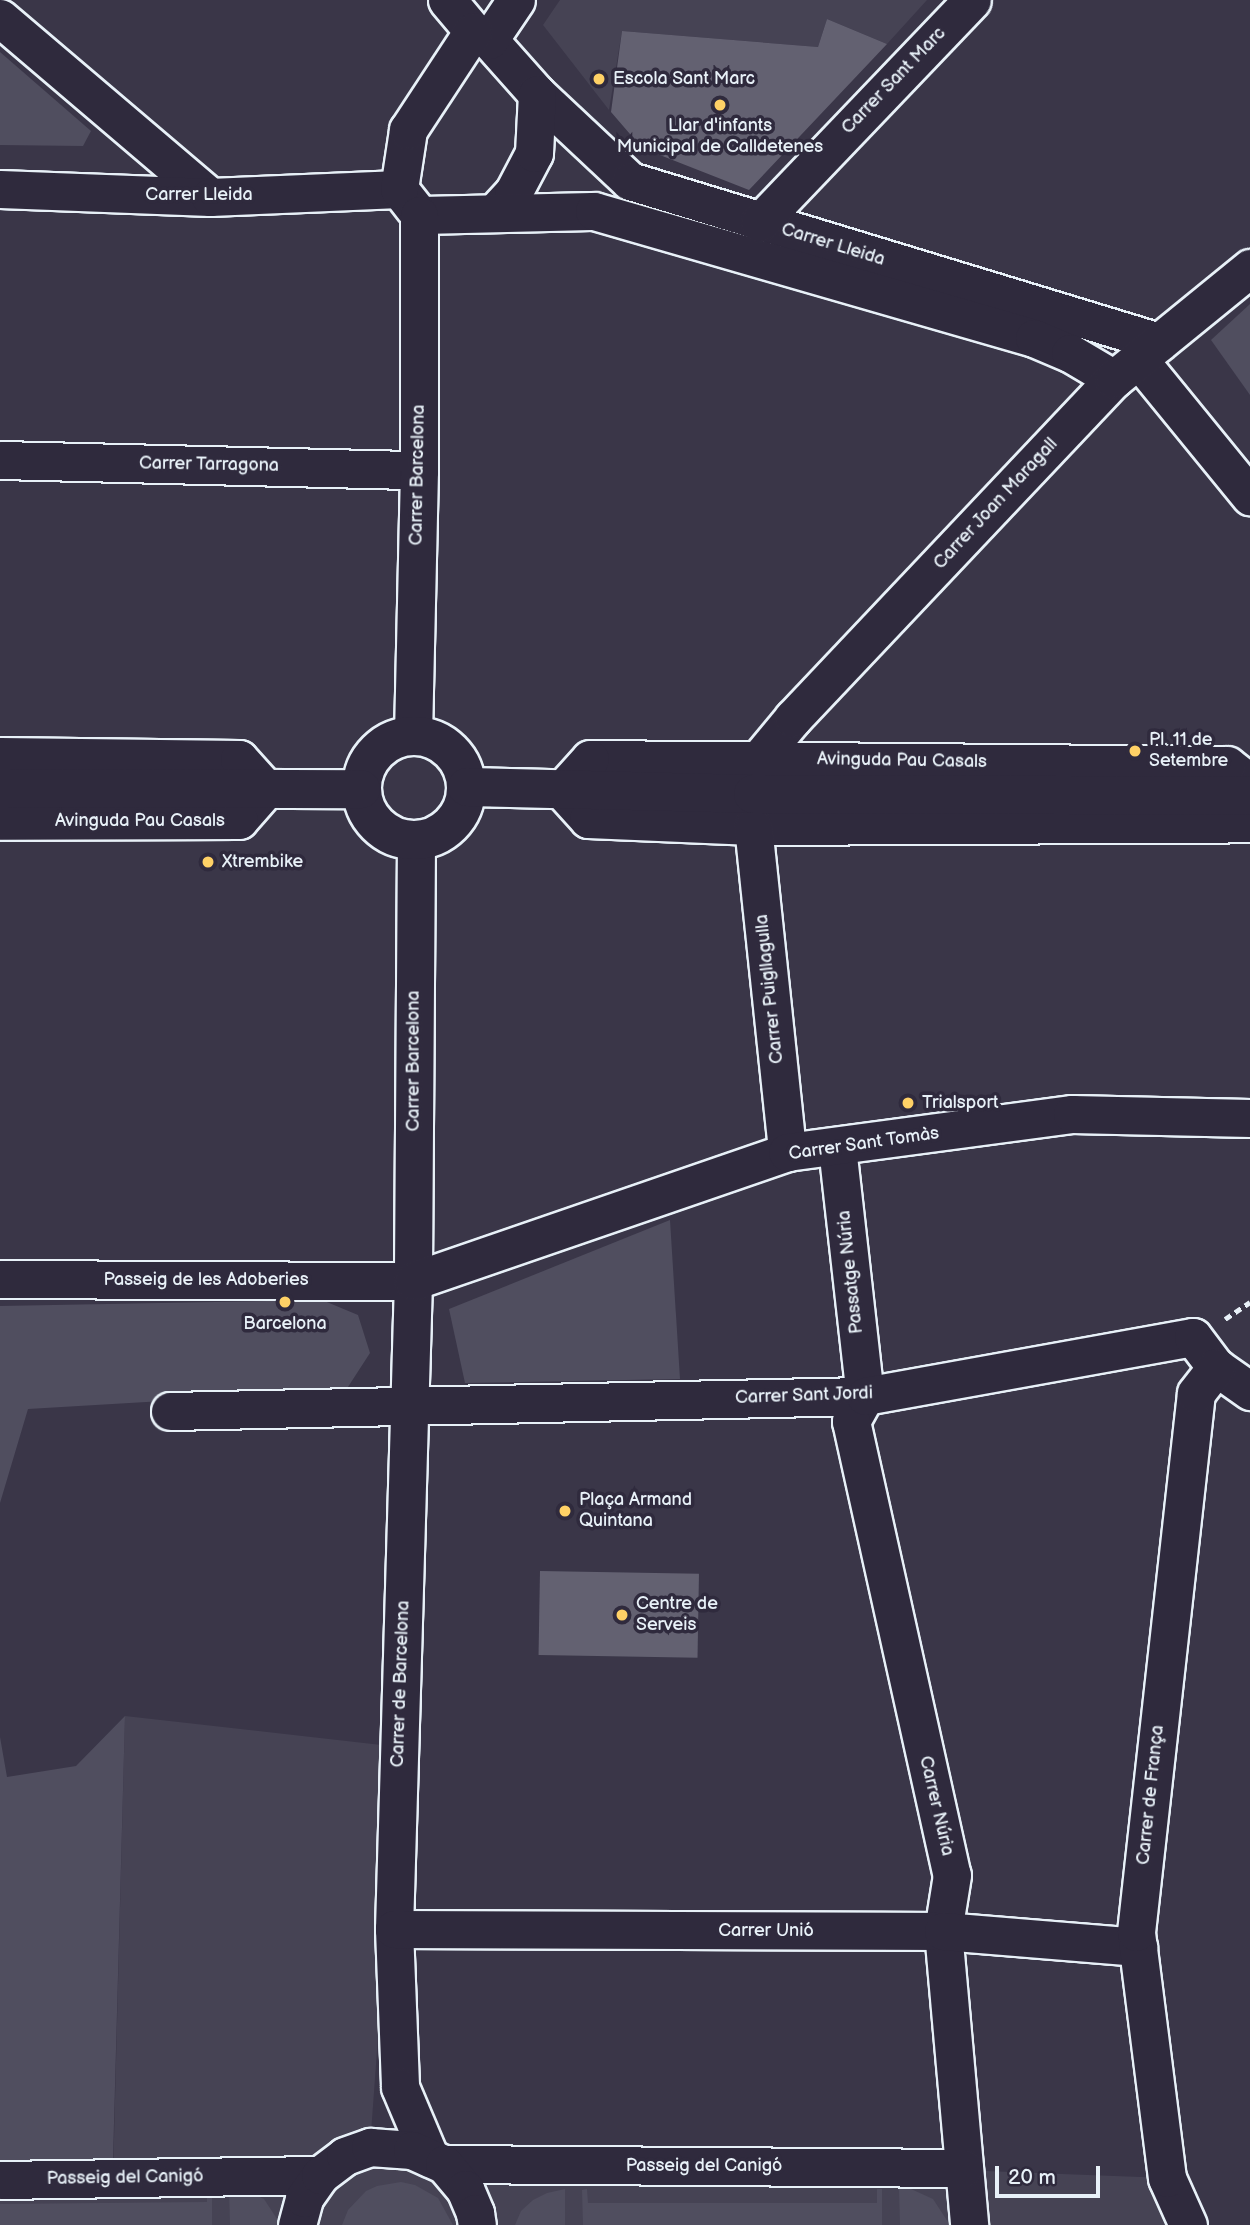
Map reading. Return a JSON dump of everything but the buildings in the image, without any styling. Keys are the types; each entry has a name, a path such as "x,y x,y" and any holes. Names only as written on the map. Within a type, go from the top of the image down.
{"street":[{"name":"Carrer Lleida","path":"447,0 537,94 630,181 759,223 1137,360"},
{"path":"409,202 408,130 481,36 516,0"},
{"name":"Carrer Sant Marc","path":"759,223 972,0"},
{"path":"0,18 210,197"},
{"path":"496,211 513,193 534,153 537,94"},
{"name":"Carrer Lleida","path":"0,189 409,202 496,211 594,211 1034,338 1070,353 1137,360"},
{"name":"Carrer Barcelona","path":"409,202 419,470 413,735"},
{"name":"Carrer Joan Maragall","path":"759,759 793,718 1137,360 1250,268"},
{"path":"1137,360 1250,496"},
{"name":"Carrer Tarragona","path":"0,460 419,470"},
{"path":"413,735 439,741 459,761 467,787 460,813 442,833 416,841 389,834 368,816 360,789 367,762 376,752 386,743 413,735"},
{"path":"0,756 239,759 266,789"},
{"name":"Avinguda Pau Casals","path":"562,790 590,759 1227,765 1250,783"},
{"name":"Avinguda Pau Casals","path":"467,787 753,794 1250,796"},
{"name":"Avinguda Pau Casals","path":"0,789 360,789"},
{"name":"Avinguda Pau Casals","path":"0,821 239,820 266,789"},
{"path":"562,790 588,819 753,826 1250,823"},
{"name":"Carrer Puigllagulla","path":"753,826 787,1152"},
{"name":"Carrer Barcelona","path":"413,1281 416,841"},
{"name":"Carrer Sant Tomàs","path":"413,1281 787,1152 1072,1114 1250,1118"},
{"name":"Passatge Núria","path":"837,1147 865,1396"},
{"name":"Passeig de les Adoberies","path":"0,1279 413,1281"},
{"name":"Carrer de Barcelona","path":"413,1281 394,1929 400,2087 437,2161"},
{"name":"Carrer Sant Jordi","path":"410,1404 865,1396 1193,1337 1216,1367"},
{"path":"1216,1367 1250,1391"},
{"name":"Carrer de França","path":"1188,2225 1167,2178 1136,1932 1196,1392 1216,1367"},
{"name":"Carrer Núria","path":"865,1396 851,1421 952,1875 943,1931 969,2225"},
{"path":"170,1411 410,1404"},
{"name":"Carrer Unió","path":"394,1929 943,1931 1138,1947"},
{"name":"Carrer de Barcelona","path":"370,2147 400,2087"},
{"path":"297,2225 304,2199 320,2175 345,2156 370,2147"},
{"name":"Passeig del Canigó","path":"370,2147 412,2150 437,2161 964,2168"},
{"path":"437,2161 465,2189 477,2225"},
{"name":"Passeig del Canigó","path":"0,2180 320,2175"}],"shaded area":[{"name":"Escola Sant Marc","path":"560,0 927,0 887,44 827,19 818,47 622,31 609,110 543,25"},
{"path":"0,52 91,131 83,146 0,145"},
{"path":"1250,304 1250,395 1211,340"},
{"path":"670,1220 680,1379 465,1383 449,1309"},
{"path":"322,1300 358,1315 370,1353 346,1390 28,1409 0,1503 0,1306"},
{"path":"125,1716 399,1747 370,2147 1167,2178 1186,2225 0,2225 0,2180 113,2178"},
{"path":"125,1716 113,2160 0,2162 0,1737 7,1777 76,1766"},
{"path":"401,2182 415,2185 438,2198 453,2225 342,2225 348,2210 366,2191 377,2186"},
{"path":"229,2188 242,2189 264,2199 281,2225 230,2225"},
{"path":"899,2188 911,2189 933,2199 950,2225 900,2225"},
{"path":"207,2189 212,2189 212,2225 0,2225 0,2204 207,2202"},
{"path":"565,2189 565,2225 515,2225 521,2211 533,2200"},
{"path":"587,2189 588,2203 877,2203 877,2189 882,2189 882,2225 583,2225 582,2190"}],"place":[{"name":"Escola Sant Marc","path":"599,79"},
{"name":"Llar d'infants Municipal de Calldetenes","path":"720,105"},
{"name":"Pl. 11 de Setembre","path":"1135,751"},
{"name":"Xtrembike","path":"208,862"},
{"name":"Trialsport","path":"908,1103"},
{"name":"Barcelona","path":"285,1302"},
{"name":"Plaça Armand Quintana","path":"565,1511"},
{"name":"Centre de Serveis","path":"622,1615"}]}
